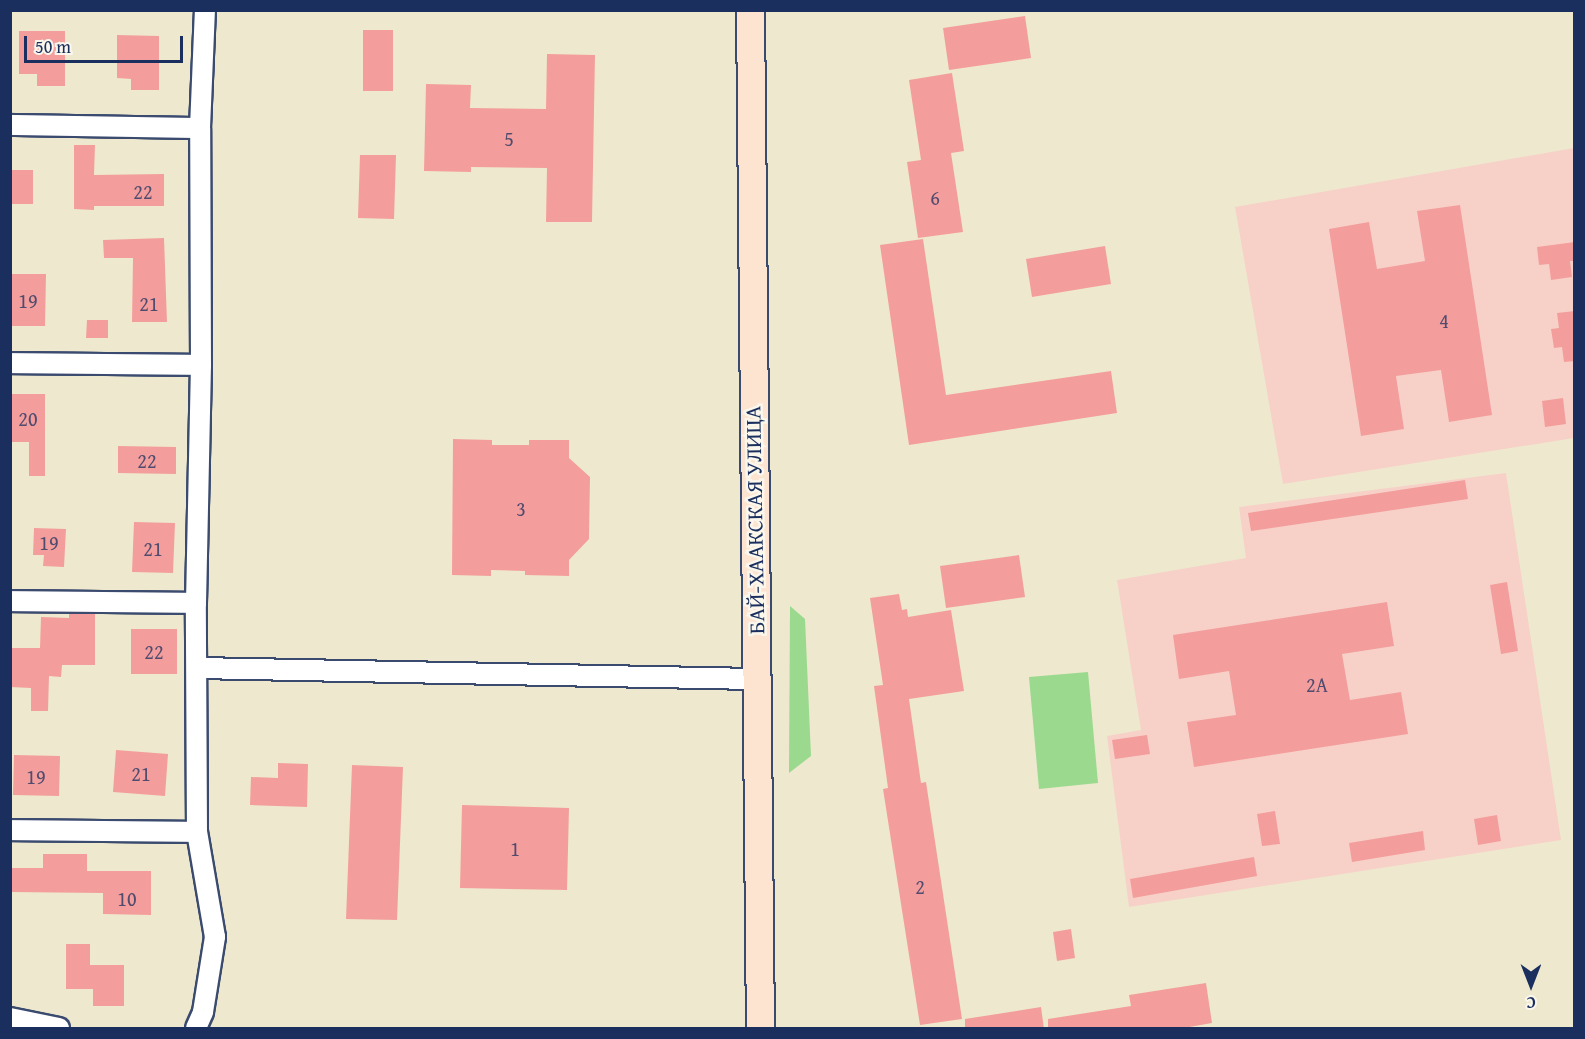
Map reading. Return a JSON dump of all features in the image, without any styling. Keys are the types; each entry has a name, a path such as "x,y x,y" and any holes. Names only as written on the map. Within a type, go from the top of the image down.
{"main road":[{"name":"БАЙ-ХААКСКАЯ УЛИЦА","path":"750,10 760,1029"}],"street":[{"path":"196,1029 203,1012 214,937 197,832 196,603 201,365 200,128 205,10"},
{"path":"10,125 200,128"},
{"path":"10,363 201,365"},
{"path":"10,601 196,603"},
{"path":"197,668 757,679"},
{"path":"10,830 197,832"},
{"path":"10,1018 59,1029"}],"shaded area":[{"path":"1574,148 1574,438 1283,484 1235,207"},
{"path":"1506,473 1561,840 1129,907 1107,736 1141,730 1117,580 1246,558 1239,507"}],"green space":[{"path":"790,606 805,619 811,756 789,773"},
{"path":"1088,672 1098,783 1039,789 1029,677"}],"building":[{"path":"1025,16 1031,58 949,70 943,28"},
{"path":"363,30 393,30 393,91 363,91"},
{"path":"19,31 65,31 65,86 37,86 37,74 19,74"},
{"path":"117,35 159,36 159,90 131,90 131,79 117,78"},
{"path":"547,54 595,55 592,222 546,222 547,168 471,167 471,172 424,171 426,84 471,85 470,108 546,109"},
{"path":"952,73 964,151 951,153 963,232 918,238 907,162 921,160 909,80"},
{"path":"74,145 95,145 94,175 164,174 164,206 94,206 94,210 74,209"},
{"path":"360,155 396,155 394,219 358,218"},
{"path":"10,170 33,170 33,204 10,204"},
{"path":"1460,205 1492,415 1449,422 1441,370 1396,376 1404,429 1361,436 1329,229 1369,222 1377,269 1425,261 1417,211"},
{"path":"164,238 167,322 132,322 133,258 104,258 103,240"},
{"path":"923,239 946,395 1111,371 1117,413 909,445 880,245"},
{"path":"1575,242 1575,261 1570,261 1572,277 1551,280 1549,264 1539,265 1537,247"},
{"path":"1105,246 1111,284 1032,297 1026,259"},
{"path":"10,274 46,274 45,326 10,326"},
{"path":"1575,311 1575,361 1564,362 1562,347 1554,348 1551,329 1559,328 1557,313"},
{"path":"87,320 108,320 108,338 86,338"},
{"path":"10,394 45,394 45,476 29,476 29,442 10,442"},
{"path":"1563,398 1566,424 1545,427 1542,401"},
{"path":"453,439 492,440 492,445 529,445 529,440 569,440 569,458 590,477 589,539 569,560 569,576 525,575 525,571 491,570 491,576 452,575"},
{"path":"118,446 176,447 176,474 118,473"},
{"path":"1465,480 1468,499 1251,531 1248,513"},
{"path":"134,522 175,523 173,573 132,572"},
{"path":"34,528 66,529 64,567 43,566 44,555 33,555"},
{"path":"1019,555 1025,597 946,608 940,566"},
{"path":"1507,582 1518,651 1501,654 1490,585"},
{"path":"899,594 902,610 907,609 908,617 951,610 964,691 909,699 921,783 926,782 962,1019 920,1025 883,789 888,788 874,686 883,685 870,598"},
{"path":"1387,602 1394,646 1342,654 1350,700 1401,692 1408,734 1194,767 1187,722 1236,715 1229,671 1179,679 1173,635"},
{"path":"69,614 95,614 95,665 62,665 61,677 49,676 48,711 31,711 31,688 10,687 10,648 40,648 41,617 69,618"},
{"path":"131,629 177,629 177,674 131,674"},
{"path":"1147,735 1150,754 1115,759 1112,740"},
{"path":"116,750 168,754 165,796 113,792"},
{"path":"14,755 60,756 59,796 13,795"},
{"path":"278,763 308,764 307,807 250,805 251,777 278,778"},
{"path":"352,765 403,767 397,920 346,919"},
{"path":"462,805 569,808 567,890 460,888"},
{"path":"1275,811 1280,844 1262,846 1257,814"},
{"path":"1497,815 1501,841 1478,845 1474,819"},
{"path":"1423,831 1425,850 1352,862 1349,843"},
{"path":"43,854 87,854 87,871 151,871 151,915 103,914 103,893 10,892 10,868 43,868"},
{"path":"1254,857 1257,876 1133,898 1130,879"},
{"path":"1071,929 1075,958 1057,961 1053,932"},
{"path":"66,944 90,944 90,965 124,965 124,1006 93,1006 93,989 66,989"},
{"path":"1206,983 1212,1023 1178,1029 1048,1029 1048,1019 1131,1006 1129,995"},
{"path":"1041,1007 1044,1029 965,1029 965,1019"}]}
